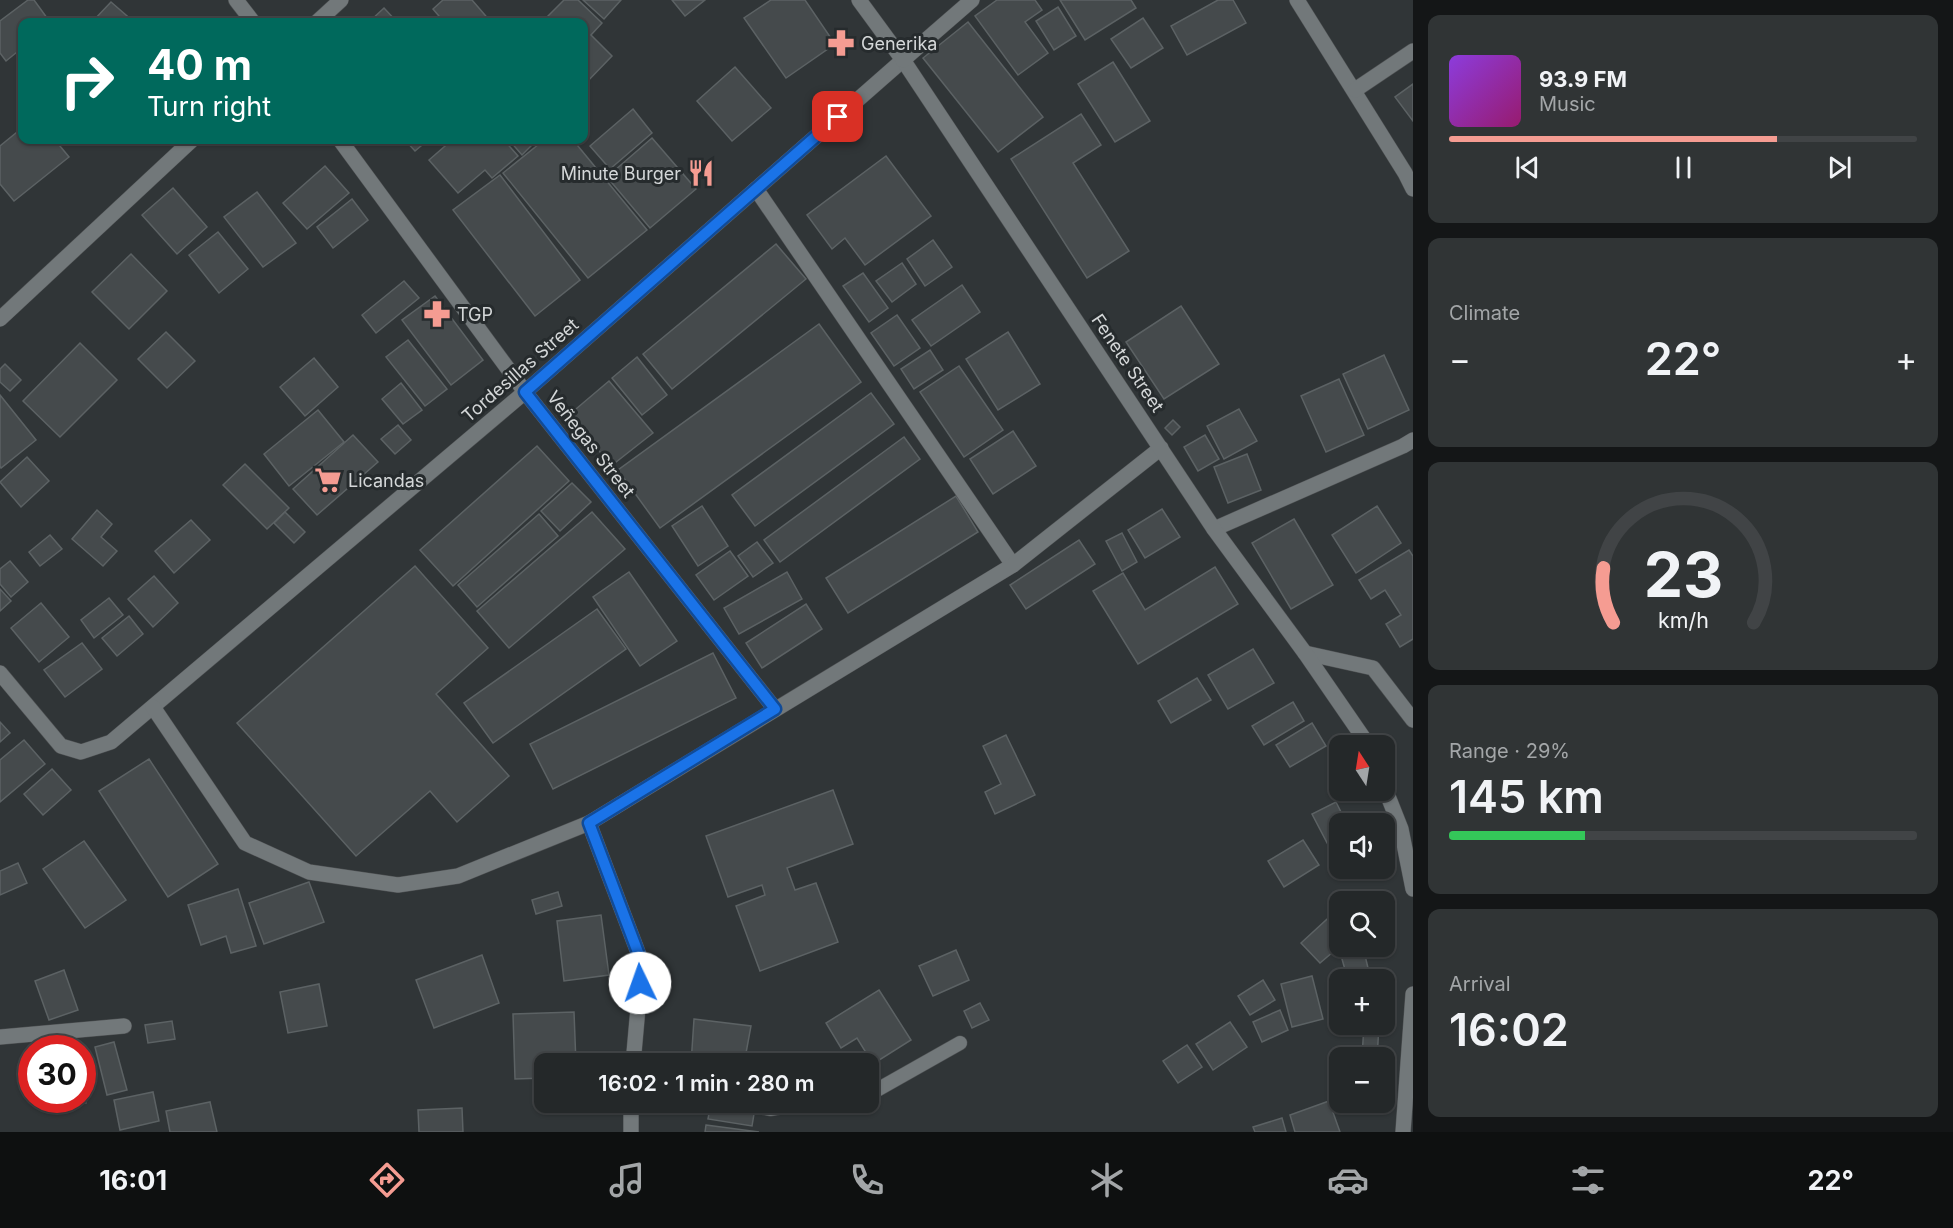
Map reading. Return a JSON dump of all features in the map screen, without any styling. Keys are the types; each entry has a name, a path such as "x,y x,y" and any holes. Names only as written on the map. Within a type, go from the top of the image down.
{"street":[{"path":"236,0 250,18"},
{"path":"321,18 341,0"},
{"name":"Fenete Street","path":"859,0 903,60 1214,529 1305,653 1361,735"},
{"name":"Tordesillas Street","path":"0,673 61,746 81,752 111,742 525,392 972,0"},
{"path":"1297,0 1413,189"},
{"path":"1354,90 1413,51"},
{"path":"0,319 188,144"},
{"name":"Veñegas Street","path":"343,144 525,392 775,709"},
{"path":"756,189 1013,565"},
{"path":"1214,529 1413,440"},
{"path":"153,707 245,843 309,872 398,885 458,876 589,823 1013,565 1161,448"},
{"path":"1305,653 1373,668 1413,720"},
{"path":"1390,801 1401,829 1413,889"},
{"path":"589,823 642,963 634,1053"},
{"path":"1401,1131 1413,994"},
{"path":"0,1037 124,1026"},
{"path":"631,1113 631,1132"}],"lane":[{"path":"879,1089 960,1043"}],"building":[{"path":"28,0 34,0 47,18 18,18 18,51 6,61 0,53 0,21"},
{"path":"443,0 472,0 488,18 441,18 433,9"},
{"path":"564,0 578,0 602,23 591,35 612,56 588,81 588,18 546,18"},
{"path":"583,0 621,0 604,19"},
{"path":"672,0 705,0 685,16"},
{"path":"771,0 805,0 835,44 786,78 744,18"},
{"path":"997,0 1035,0 1042,10 1025,22 1048,53 1018,75 975,16"},
{"path":"1060,0 1131,0 1136,8 1085,40"},
{"path":"1218,0 1233,0 1246,23 1187,55 1171,26"},
{"path":"111,2 129,18 96,18"},
{"path":"1058,7 1076,36 1054,50 1036,21"},
{"path":"384,8 393,18 373,18"},
{"path":"1143,18 1163,48 1131,68 1111,39"},
{"path":"968,22 1043,117 998,152 923,58"},
{"path":"1113,62 1150,121 1115,142 1078,84"},
{"path":"735,67 771,108 732,141 697,101"},
{"path":"1413,84 1413,121 1395,97"},
{"path":"633,109 652,133 610,169 590,146"},
{"path":"1081,114 1101,145 1073,163 1129,251 1087,278 1011,159"},
{"path":"18,131 18,144 58,144 69,157 14,201 0,184 0,146"},
{"path":"652,138 696,189 650,228 607,177"},
{"path":"409,144 423,144 415,151"},
{"path":"447,144 508,144 518,156 492,178 485,170 458,193 429,160"},
{"path":"512,144 529,144 531,146 522,155"},
{"path":"539,144 576,144 647,230 588,278 503,173"},
{"path":"886,156 931,216 865,265 845,238 832,249 807,215"},
{"path":"325,166 349,193 307,229 283,203"},
{"path":"500,175 580,280 535,316 453,210"},
{"path":"173,188 207,227 177,254 142,215"},
{"path":"257,192 296,243 263,267 224,217"},
{"path":"352,199 368,220 333,248 317,227"},
{"path":"218,232 248,269 219,293 189,255"},
{"path":"933,240 952,267 925,286 907,259"},
{"path":"776,244 806,279 672,389 643,354"},
{"path":"131,254 167,291 129,329 92,292"},
{"path":"902,263 916,284 892,302 876,281"},
{"path":"863,273 888,308 869,322 843,286"},
{"path":"404,281 419,298 376,333 362,315"},
{"path":"962,285 980,312 931,346 912,320"},
{"path":"435,296 483,360 451,385 402,320"},
{"path":"1181,306 1219,364 1164,399 1126,342"},
{"path":"897,315 920,348 894,366 871,333"},
{"path":"819,324 861,382 660,528 618,470"},
{"path":"166,332 195,361 167,388 138,359"},
{"path":"1008,332 1040,384 998,410 966,359"},
{"path":"408,340 447,389 425,406 386,357"},
{"path":"80,343 117,380 60,437 23,401"},
{"path":"930,350 943,370 914,389 901,369"},
{"path":"1384,355 1409,410 1368,429 1343,374"},
{"path":"637,357 667,395 642,415 612,378"},
{"path":"314,358 338,387 305,416 280,387"},
{"path":"5,364 21,380 10,391 0,382 0,369"},
{"path":"959,366 1003,430 964,457 920,392"},
{"path":"1339,379 1364,435 1326,452 1301,396"},
{"path":"609,381 653,433 611,466 570,414"},
{"path":"401,383 422,410 403,424 382,399"},
{"path":"871,393 894,424 755,526 732,495"},
{"path":"0,395 36,440 1,468 0,466"},
{"path":"1239,409 1257,441 1224,459 1207,426"},
{"path":"318,410 344,442 289,486 264,454"},
{"path":"1173,420 1180,427 1172,435 1165,428"},
{"path":"398,425 411,440 395,454 381,439"},
{"path":"1013,431 1036,466 993,494 970,459"},
{"path":"353,435 378,462 317,515 293,489"},
{"path":"1205,435 1219,459 1198,471 1184,447"},
{"path":"904,437 920,459 780,562 764,540"},
{"path":"537,446 569,481 453,586 420,550"},
{"path":"1247,454 1261,490 1228,503 1214,467"},
{"path":"27,457 49,481 21,507 0,482"},
{"path":"245,464 289,508 267,529 223,485"},
{"path":"572,483 591,502 560,531 541,511"},
{"path":"956,496 978,532 848,613 826,578"},
{"path":"702,506 728,546 698,566 672,526"},
{"path":"1377,506 1401,543 1356,573 1332,535"},
{"path":"1162,509 1180,537 1145,558 1128,530"},
{"path":"97,510 112,524 101,537 117,551 103,566 72,539"},
{"path":"285,512 305,532 294,543 274,523"},
{"path":"592,512 625,549 509,648 477,611"},
{"path":"539,514 558,536 477,607 458,585"},
{"path":"1294,519 1333,585 1291,609 1252,543"},
{"path":"191,520 210,540 174,573 155,551"},
{"path":"1122,533 1137,562 1122,571 1106,541"},
{"path":"50,535 62,549 40,566 29,552"},
{"path":"1079,540 1095,564 1026,609 1010,585"},
{"path":"757,542 773,563 753,577 738,556"},
{"path":"1409,550 1413,556 1413,639 1400,647 1386,624 1401,615 1385,590 1371,599 1359,580"},
{"path":"730,551 748,576 714,600 696,575"},
{"path":"10,561 28,582 11,597 0,584 0,569"},
{"path":"415,566 488,648 436,694 509,776 457,822 430,791 356,856 237,723"},
{"path":"1215,567 1238,604 1138,664 1093,591 1123,573 1145,610"},
{"path":"629,572 677,641 640,666 593,597"},
{"path":"787,572 802,599 739,634 724,608"},
{"path":"154,576 178,603 153,627 128,599"},
{"path":"0,589 11,601 0,611"},
{"path":"109,598 123,615 94,638 81,620"},
{"path":"41,603 69,637 39,662 11,628"},
{"path":"806,604 822,629 762,668 746,643"},
{"path":"597,609 626,649 493,743 464,703"},
{"path":"129,616 143,634 117,656 102,638"},
{"path":"82,643 102,669 65,697 44,670"},
{"path":"1253,649 1274,683 1228,709 1208,675"},
{"path":"713,653 736,698 553,789 530,744"},
{"path":"1197,678 1211,700 1171,723 1158,701"},
{"path":"1293,702 1304,721 1264,745 1252,726"},
{"path":"0,722 10,733 0,742"},
{"path":"1312,723 1326,746 1290,767 1276,745"},
{"path":"1006,735 1035,795 995,814 985,792 1001,784 983,746"},
{"path":"24,740 45,764 0,802 0,760"},
{"path":"149,759 218,864 168,897 99,791"},
{"path":"52,769 71,790 43,815 24,794"},
{"path":"833,790 853,844 787,868 795,890 816,883 838,942 760,971 736,906 765,895 762,885 728,897 706,836"},
{"path":"1336,802 1342,813 1329,813 1329,847 1312,814"},
{"path":"1303,840 1319,865 1284,887 1268,861"},
{"path":"84,841 126,900 85,928 43,869"},
{"path":"18,863 27,883 0,895 0,871"},
{"path":"309,882 324,922 264,944 249,903"},
{"path":"238,889 256,946 231,953 226,936 201,945 188,905"},
{"path":"558,892 562,906 536,914 532,900"},
{"path":"601,915 609,975 564,981 557,921"},
{"path":"1329,917 1329,955 1320,963 1301,943"},
{"path":"956,950 969,980 933,996 919,966"},
{"path":"482,955 499,1003 434,1028 416,980"},
{"path":"1341,957 1365,957 1368,968 1345,969"},
{"path":"64,970 78,1010 49,1020 35,981"},
{"path":"1312,976 1323,1019 1292,1027 1281,984"},
{"path":"1263,980 1275,1000 1250,1015 1238,996"},
{"path":"319,984 327,1026 288,1033 280,992"},
{"path":"879,990 911,1040 879,1060 879,1053 866,1053 857,1038 841,1048 826,1023"},
{"path":"980,1003 989,1020 972,1028 964,1011"},
{"path":"1280,1010 1288,1030 1262,1042 1253,1022"},
{"path":"574,1012 576,1053 534,1053 534,1078 515,1079 513,1014"},
{"path":"694,1019 751,1026 746,1053 692,1053"},
{"path":"172,1021 175,1039 148,1043 145,1025"},
{"path":"1230,1022 1247,1047 1213,1070 1196,1044"},
{"path":"1363,1035 1378,1035 1378,1047 1363,1047"},
{"path":"114,1042 127,1090 107,1095 96,1047"},
{"path":"1187,1045 1202,1067 1178,1083 1163,1061"},
{"path":"153,1092 159,1121 120,1130 114,1100"},
{"path":"1329,1101 1329,1113 1333,1113 1340,1132 1295,1132 1290,1115"},
{"path":"210,1102 217,1132 170,1132 166,1111"},
{"path":"462,1108 463,1132 419,1132 418,1110"},
{"path":"709,1113 754,1114 752,1126 708,1119"},
{"path":"1282,1118 1286,1132 1255,1132 1253,1127"},
{"path":"706,1125 759,1132 705,1132"}],"place":[{"name":"Generika","path":"841,43"},
{"name":"Minute Burger","path":"701,173"},
{"name":"TGP","path":"437,314"},
{"name":"Licandas","path":"328,480"}],"route":[{"path":"640,983 642,963 589,823 775,709 525,392 838,117"}]}
